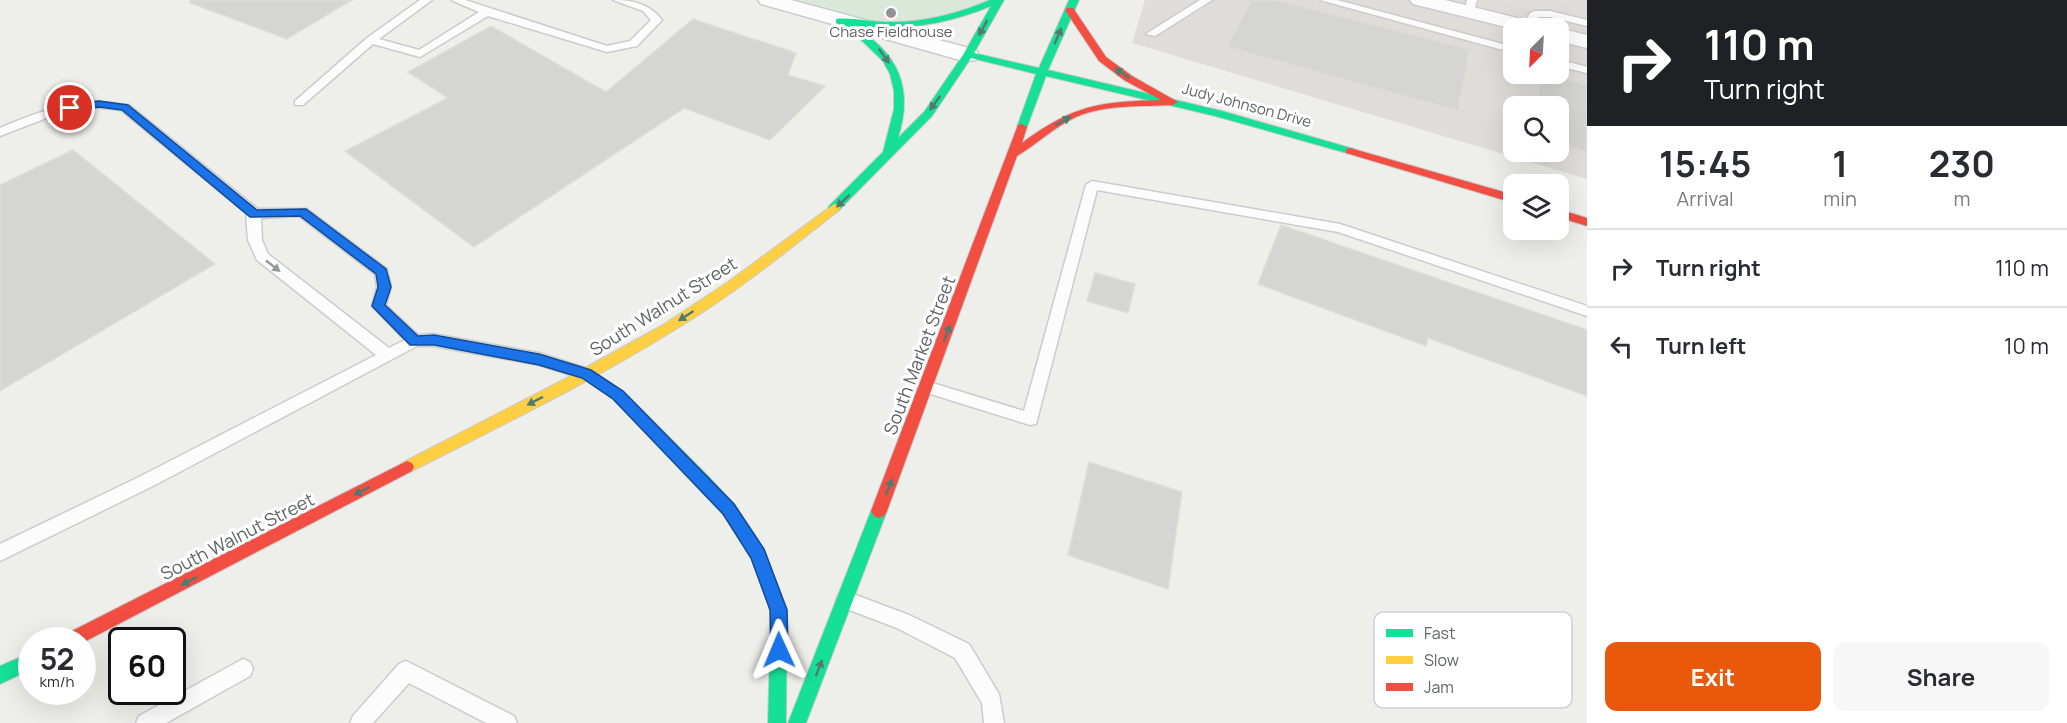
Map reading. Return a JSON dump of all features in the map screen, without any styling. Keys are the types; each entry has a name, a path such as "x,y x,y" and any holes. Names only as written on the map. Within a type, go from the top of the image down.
{"main road":[{"path":"839,21 882,27 927,26 959,17 998,0"},
{"name":"South Walnut Street","path":"96,628 586,374 669,327 757,269 838,205 928,114 968,55 998,0"},
{"path":"1072,5 1102,59 1128,78 1173,102"},
{"name":"South Market Street","path":"797,723 926,387 1042,72 1072,5"},
{"path":"839,21 868,37 877,46 891,66 902,88 898,126 885,160"},
{"name":"Judy Johnson Drive","path":"968,55 1173,102 1317,141 1503,197"},
{"path":"1014,153 1061,121 1082,112 1118,105 1173,102"},
{"path":"1569,216 1587,222"},
{"path":"586,374 618,395 703,481 729,509 758,554 779,610 777,723"},
{"path":"0,675 18,667"}],"street":[{"path":"768,0 968,55"},
{"path":"1420,0 1470,6 1504,18"},
{"path":"1569,37 1587,42"}],"lane":[{"path":"299,103 371,40 427,0"},
{"path":"456,0 487,12 607,49 633,44 657,20 647,9 618,0"},
{"path":"1151,34 1206,0"},
{"path":"1324,0 1503,47"},
{"path":"371,40 420,54 487,12"},
{"path":"1533,18 1534,14 1550,14 1566,18"},
{"path":"1569,19 1587,23"},
{"path":"1569,65 1587,70"},
{"path":"0,132 33,118 70,108 99,104 125,107 254,214 302,212 382,272 384,287 379,306 415,341"},
{"path":"926,387 1030,419 1092,185 1340,228 1587,311"},
{"path":"254,214 255,240 262,256 387,356"},
{"path":"0,553 147,481 415,341 434,340 539,359 586,374"},
{"path":"845,600 902,621 962,651 992,702 994,723"},
{"path":"146,723 243,669"},
{"path":"360,723 406,671 507,723"}],"shaded area":[{"path":"1145,0 1587,0 1587,179 1530,162 1569,162 1569,96 1503,96 1503,154 1132,43"}],"green space":[{"name":"Chase Fieldhouse","path":"768,0 998,0 903,28"}],"building":[{"path":"190,0 352,0 287,39 190,3"},
{"path":"1251,0 1276,0 1470,49 1458,111 1227,47"},
{"path":"693,19 796,53 788,75 825,86 770,140 684,108 474,247 345,151 448,98 408,72 491,26 606,92"},
{"path":"1569,80 1587,84 1587,152 1569,147 1569,96 1538,96 1539,84 1569,84"},
{"path":"73,150 215,264 0,391 0,185"},
{"path":"1281,225 1587,330 1587,396 1428,338 1426,346 1258,284"},
{"path":"1095,273 1135,284 1128,313 1087,301"},
{"path":"1089,462 1182,492 1168,589 1068,555"}],"traffic: fast":[{"path":"846,22 887,25 924,23 960,15 998,0"},
{"path":"834,208 928,114 968,55 999,0"},
{"path":"1022,127 1042,72 1074,0"},
{"path":"839,21 875,46 895,74 899,91 899,109 888,151"},
{"path":"968,55 1218,113 1350,151"},
{"path":"587,374 618,395 703,481 729,509 758,554 779,610 777,723"},
{"path":"797,723 879,511"},
{"path":"0,675 18,667"}],"traffic: slow":[{"path":"407,467 572,382 668,328 753,271 834,208"}],"traffic: jam":[{"path":"1070,10 1102,59 1128,78 1173,102"},
{"path":"1014,153 1057,123 1084,111 1122,104 1173,102"},
{"path":"879,511 1022,127"},
{"path":"1350,151 1503,196"},
{"path":"1569,216 1587,222"},
{"path":"96,628 407,467"}],"place":[{"name":"Chase Fieldhouse","path":"891,13"}],"route":[{"path":"70,108 99,104 125,107 254,214 302,212 382,272 384,287 379,306 415,341 434,340 539,359 586,374 618,395 729,509 758,554 779,610 779,650"}]}
